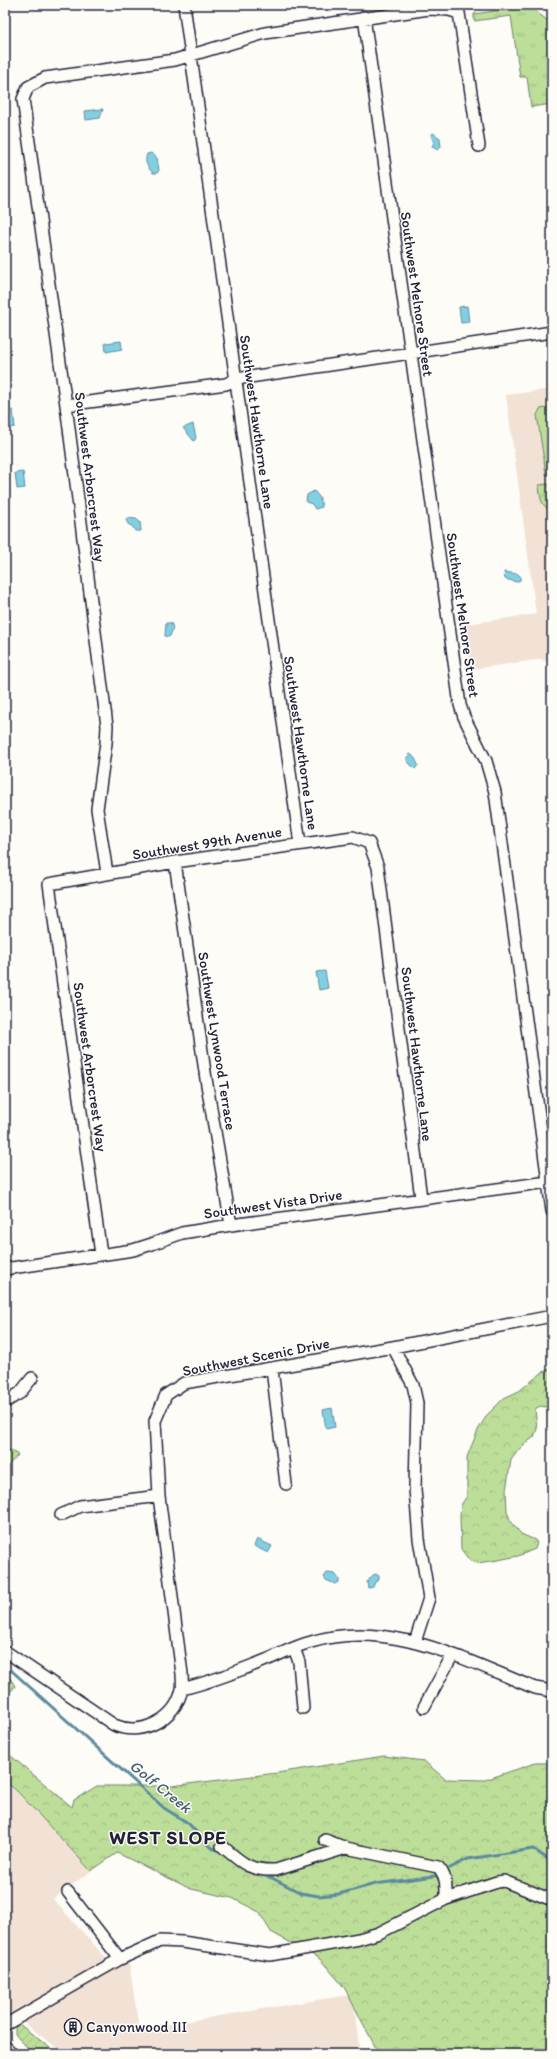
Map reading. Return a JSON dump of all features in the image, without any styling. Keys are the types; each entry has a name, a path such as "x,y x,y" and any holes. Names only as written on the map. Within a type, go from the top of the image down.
{"main road":[{"path":"5,2049 10,2054"}],"street":[{"name":"Southwest Hawthorne Lane","path":"184,5 192,54 300,844"},
{"path":"192,54 265,33 364,17 429,9 449,10 459,13 479,146"},
{"name":"Southwest Melnore Street","path":"364,17 460,705 464,717 486,761 495,792 552,1211"},
{"name":"Southwest Arborcrest Way","path":"107,873 98,809 107,726 66,405 23,99 28,87 45,78 175,60 192,54"},
{"path":"66,405 226,384 236,378 552,332"},
{"name":"Southwest 99th Avenue","path":"49,884 175,862 353,837 369,843"},
{"name":"Southwest Hawthorne Lane","path":"369,843 378,867 421,1198"},
{"name":"Southwest Lynwood Terrace","path":"175,862 206,1079 231,1225"},
{"name":"Southwest Arborcrest Way","path":"49,884 101,1254"},
{"name":"Southwest Vista Drive","path":"5,1269 139,1248 182,1233 231,1225 421,1198 548,1182"},
{"name":"Southwest Scenic Drive","path":"182,1689 182,1674 159,1496 155,1421 166,1395 184,1383 392,1347 552,1316"},
{"path":"392,1347 413,1385 417,1402 415,1490 419,1540 429,1598 415,1642"},
{"path":"272,1368 286,1484"},
{"path":"5,1402 20,1393 32,1378"},
{"path":"61,1515 80,1506 159,1496"},
{"path":"5,1651 82,1705 122,1728 143,1728 157,1722 172,1712 182,1689 202,1684 294,1648 335,1636 364,1634 382,1635 415,1642 535,1688 552,1692"},
{"path":"294,1648 299,1662 304,1708"},
{"path":"424,1707 452,1656"},
{"path":"325,1840 346,1848 438,1867 446,1880 446,1899"},
{"path":"222,1846 243,1864 254,1869 265,1870 276,1870 346,1848"},
{"path":"5,2025 120,1959 160,1941 182,1942 270,1955 359,1939 379,1933 446,1899 490,1884 504,1882 552,1900"},
{"path":"68,1892 120,1959"}],"shaded area":[{"path":"552,389 552,659 543,661 542,659 466,670 470,652 462,637 460,625 536,614 506,395"},
{"path":"5,1781 17,1791 91,1871 53,1899 107,1959 98,1965 106,1974 129,1961 139,2029 348,1995 354,2006 360,2054 67,2054 45,2039 5,2008"}],"green space":[{"path":"529,6 552,24 552,104 531,107 527,77 520,77 511,16 474,21 474,14"},
{"path":"552,407 552,478 546,474 537,415 540,409"},
{"path":"548,484 552,490 552,511 545,506 541,500 539,485"},
{"path":"552,1368 552,1408 540,1406 535,1409 537,1429 534,1437 521,1447 511,1460 506,1490 507,1511 510,1520 521,1534 535,1540 537,1543 535,1549 518,1556 498,1560 477,1563 470,1561 461,1549 460,1515 461,1505 467,1496 467,1457 478,1430 487,1415 504,1398 519,1391 543,1372"},
{"path":"5,1447 18,1455 5,1469"},
{"path":"5,1673 9,1676 15,1686 5,1699"},
{"path":"5,1751 72,1807 74,1800 97,1786 171,1786 277,1773 384,1756 424,1761 445,1779 485,1780 535,1763 552,1763 552,2054 379,2054 344,1987 320,1959 271,1932 259,1912 232,1898 191,1889 117,1853 91,1871 17,1791 5,1781"},
{"path":"19,2024 58,2054 33,2054 15,2034 15,2028"}],"water":[{"path":"103,109 100,118 86,120 85,111"},
{"path":"433,133 440,138 441,147 438,150 432,147 434,142 431,136"},
{"path":"151,153 157,158 159,170 157,173 153,173 147,164 147,154"},
{"path":"467,306 469,322 461,323 459,307"},
{"path":"121,341 122,349 106,352 105,343"},
{"path":"13,410 15,427 7,428 5,412"},
{"path":"193,424 196,438 194,441 183,428"},
{"path":"23,472 25,488 17,489 15,473"},
{"path":"314,491 320,498 322,507 315,509 312,504 306,502 307,495"},
{"path":"128,518 136,519 140,522 141,531 135,531 133,527 128,524 126,520"},
{"path":"504,572 518,574 521,577 520,580 517,582 505,579"},
{"path":"166,623 171,623 173,628 170,636 168,637 165,636"},
{"path":"410,754 413,756 418,765 415,769 407,761 407,757"},
{"path":"325,971 328,988 319,990 316,972"},
{"path":"332,1408 335,1427 326,1429 323,1410"},
{"path":"257,1539 272,1546 268,1553 254,1546"},
{"path":"327,1573 335,1574 339,1579 339,1582 335,1584 326,1580 324,1577"},
{"path":"376,1574 379,1576 379,1580 375,1582 373,1587 368,1588 367,1582 373,1575"}],"waterway":[{"name":"Golf Creek","path":"5,1671 12,1671 164,1808 188,1823 210,1847 222,1852"},
{"name":"Golf Creek","path":"450,1868 468,1859 533,1849 552,1862"},
{"name":"Golf Creek","path":"244,1869 272,1878 301,1893 319,1896 339,1894 375,1884 435,1876"}],"place":[{"name":"Canyonwood III","path":"73,2027"}],"district":[{"name":"WEST SLOPE","path":"168,1837"}]}
